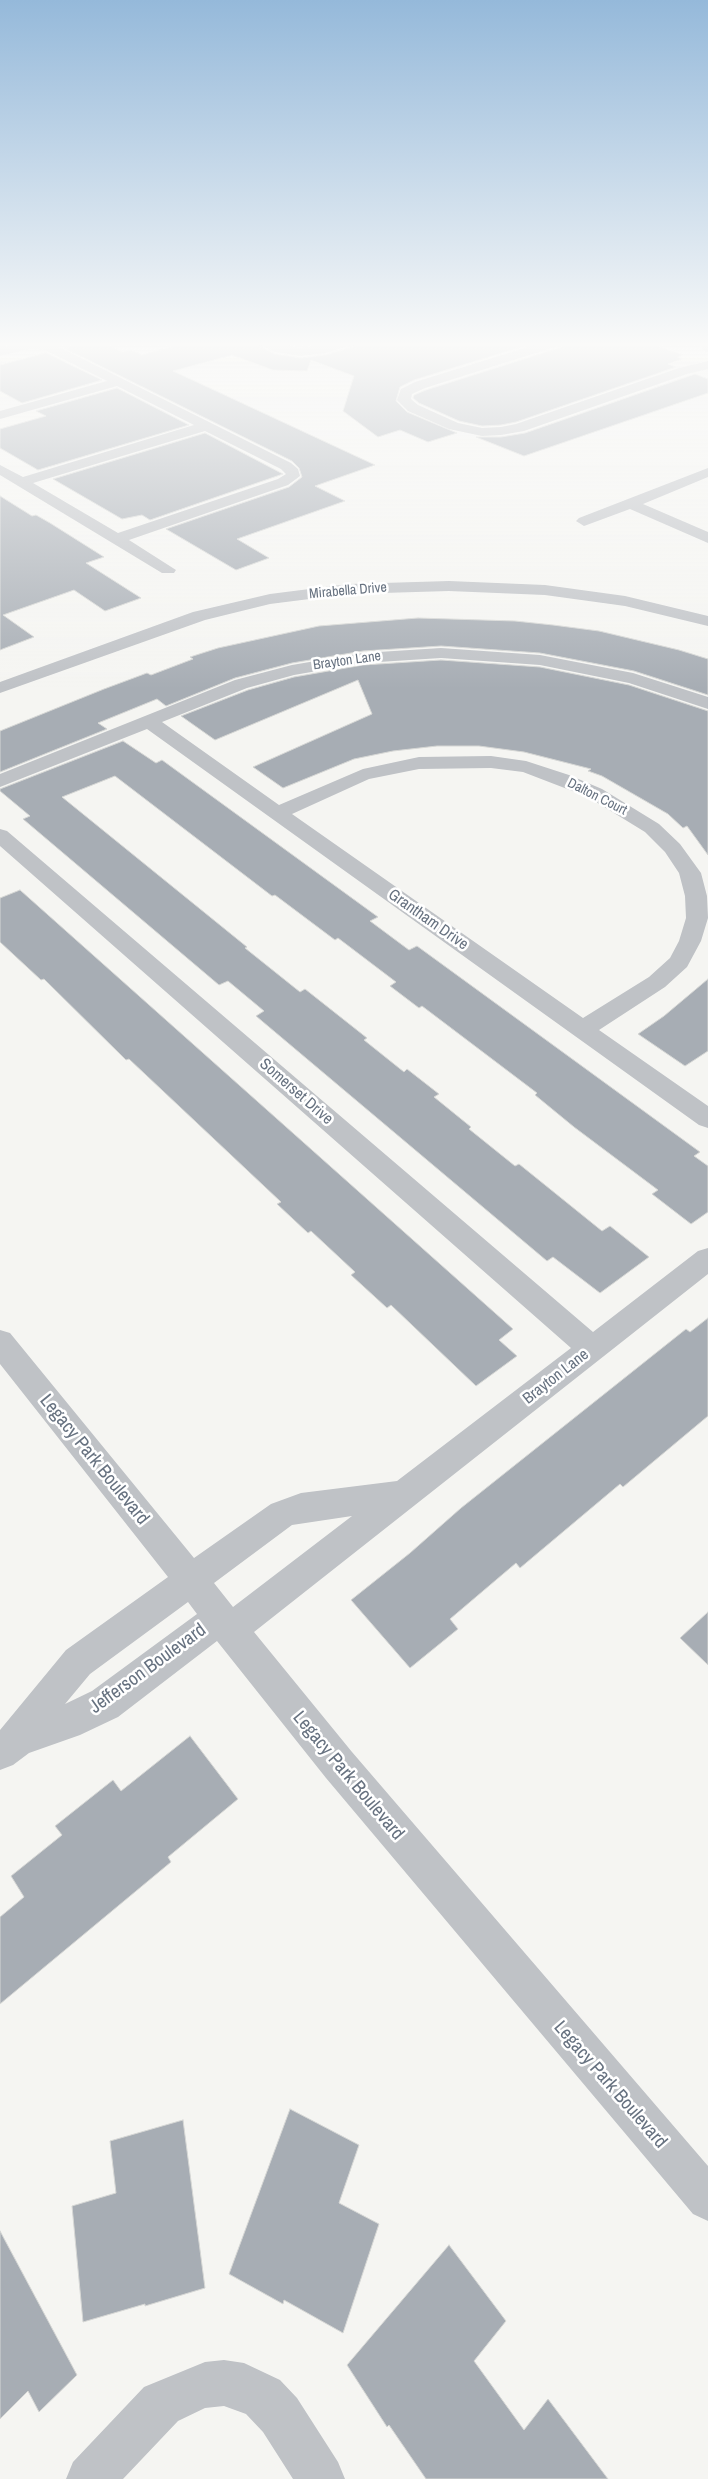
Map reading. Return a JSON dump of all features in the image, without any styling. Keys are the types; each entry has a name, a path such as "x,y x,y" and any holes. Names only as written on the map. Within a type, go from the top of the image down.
{"street":[{"path":"21,482 101,458"},
{"path":"117,539 283,482 293,476 293,472 286,466 269,458"},
{"path":"0,469 168,570"},
{"path":"584,521 708,472"},
{"path":"630,504 708,538"},
{"name":"Mirabella Drive","path":"0,688 199,616 270,599 349,589 449,586 545,590 625,602 708,621"},
{"name":"Brayton Lane","path":"0,781 224,690 292,670 356,659 414,654 518,657 585,667 657,684 708,703"},
{"name":"Grantham Drive","path":"148,720 708,1120"},
{"name":"Dalton Court","path":"278,813 332,788 371,773 419,763 492,762 526,767 562,779 595,793 652,828 673,848 690,873 696,896 697,918 690,941 679,962 657,982 582,1030"},
{"name":"Somerset Drive","path":"0,835 592,1349"},
{"name":"Brayton Lane","path":"225,1624 404,1495 708,1259"},
{"name":"Legacy Park Boulevard","path":"0,1342 339,1766 708,2199"},
{"name":"Brayton Lane","path":"190,1580 282,1514 300,1508 378,1500 404,1495"},
{"name":"Jefferson Boulevard","path":"9,1746 78,1662 190,1580"},
{"name":"Jefferson Boulevard","path":"9,1746 105,1704 225,1624"},
{"path":"90,2479 161,2404 183,2392 205,2385 224,2383 244,2387 263,2397 280,2415 321,2479"}],"building":[{"path":"17,458 79,458 38,470"},
{"path":"123,458 252,458 283,474 150,520 142,515 122,519 53,479"},
{"path":"285,458 359,458 375,465 315,486 345,501 237,539 269,558 236,570 166,529 289,487 302,477 299,468"},
{"path":"0,496 32,516 36,515 50,523 104,557 86,563 141,598 105,611 74,590 3,615 34,637 0,650"},
{"path":"418,618 515,621 553,625 599,631 679,650 708,659 708,695 634,671 540,653 441,646 363,651 292,663 235,678 166,706 157,699 98,723 107,729 0,772 0,731 104,689 147,673 151,675 193,659 190,657 218,648 319,626"},
{"path":"441,660 540,667 629,685 708,711 708,855 687,826 683,828 668,814 602,776 588,771 591,769 524,752 479,746 437,746 393,751 354,759 283,788 253,767 372,714 358,680 215,740 181,716 248,690 294,677 363,665"},
{"path":"123,741 156,763 162,760 378,917 370,921 409,950 417,946 700,1152 694,1156 708,1166 708,1212 691,1224 652,1194 658,1190 574,1127 535,1095 537,1093 422,1006 419,1008 390,986 396,982 338,938 335,940 275,895 272,896 115,776 62,797 300,992 305,989 367,1038 364,1040 404,1072 407,1069 439,1094 434,1097 471,1127 469,1129 515,1166 519,1164 602,1231 610,1226 649,1257 600,1293 553,1257 547,1261 256,1016 264,1011 228,981 219,985 23,819 30,816 0,791 0,789"},
{"path":"20,890 513,1329 499,1340 517,1356 476,1386 391,1305 387,1308 351,1275 355,1272 311,1231 308,1233 277,1204 281,1202 129,1059 126,1060 44,979 41,980 0,942 0,898"},
{"path":"708,979 708,1051 685,1066 638,1034 664,1016"},
{"path":"708,1318 708,1416 623,1487 620,1484 520,1568 516,1563 450,1619 458,1629 410,1668 351,1600 410,1553 461,1508 686,1329 690,1332"},
{"path":"708,1612 708,1665 680,1638"},
{"path":"190,1736 238,1799 168,1857 171,1862 0,2004 0,1917 24,1897 11,1876 62,1835 55,1826 113,1780 121,1791"},
{"path":"290,2109 359,2145 339,2203 379,2224 343,2333 284,2300 283,2304 229,2274"},
{"path":"183,2120 205,2288 83,2322 72,2206 116,2193 110,2141"},
{"path":"0,2231 77,2375 39,2412 28,2391 0,2419"},
{"path":"449,2245 506,2321 474,2361 524,2430 548,2399 608,2479 426,2479 389,2425 387,2427 347,2365"}]}
